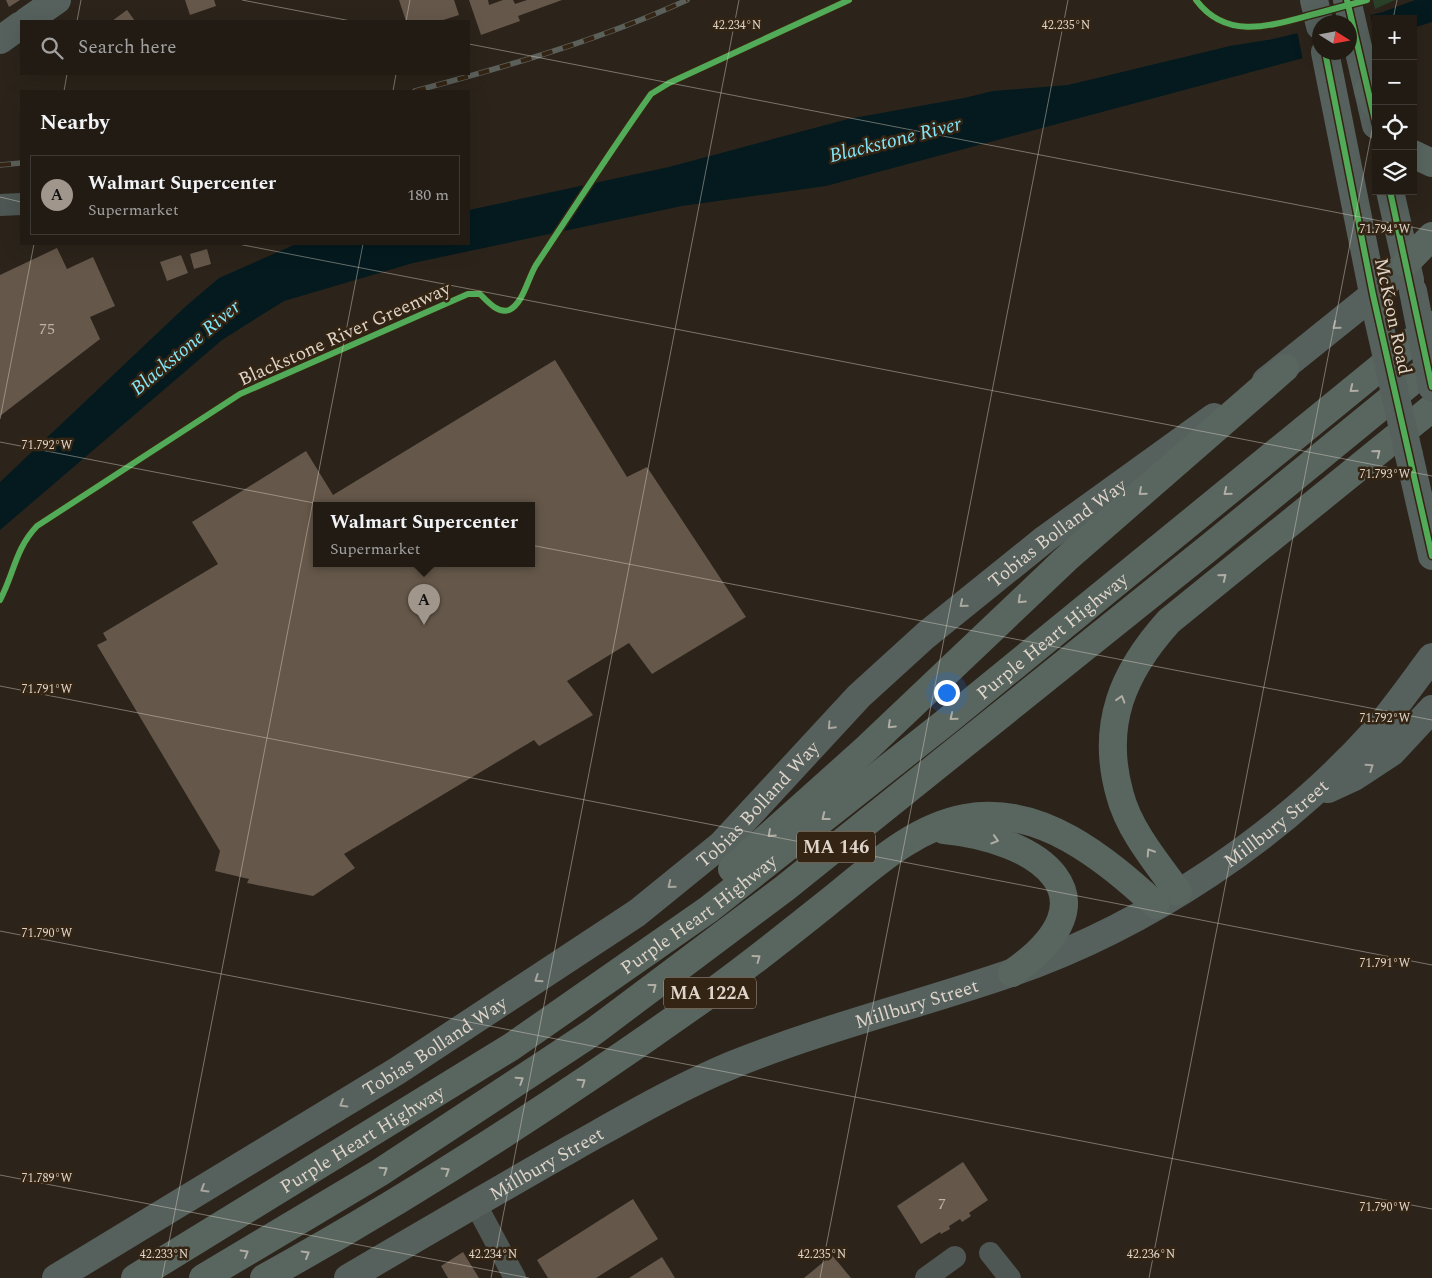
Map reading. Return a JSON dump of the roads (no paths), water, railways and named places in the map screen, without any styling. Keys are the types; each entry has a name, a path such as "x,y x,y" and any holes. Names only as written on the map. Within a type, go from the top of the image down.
{"highway":[{"path":"1417,156 1432,163"},
{"path":"1406,263 1432,236"},
{"name":"Purple Heart Highway","path":"135,1278 512,1047 709,909 947,721 1432,326"},
{"name":"Purple Heart Highway","path":"203,1278 379,1174 593,1032 793,882 1211,546 1432,365"},
{"path":"600,987 867,748 1066,558 1284,368"},
{"path":"1167,899 1120,796 1114,764 1113,730 1120,699 1133,667 1169,621 1432,408"},
{"name":"MA 122A","path":"264,1278 415,1191 578,1085 705,997 909,840 930,828 956,820 981,816 1018,819 1067,837 1167,899"},
{"path":"930,828 970,833 1011,844 1043,864 1060,885 1064,897 1063,912 1058,930 1034,957 1012,973"}],"main road":[{"path":"28,20 56,0"},
{"path":"1314,0 1317,15"},
{"path":"1347,0 1372,98"},
{"path":"0,40 20,26"},
{"name":"McKeon Road","path":"1327,60 1375,305 1432,556"},
{"name":"McKeon Road","path":"1391,195 1413,291 1432,387"},
{"name":"Tobias Bolland Way","path":"56,1278 397,1071 638,913 722,844 859,696 965,602 1088,507 1375,305 1406,263"},
{"name":"Millbury Street","path":"348,1278 475,1203 663,1097 730,1066 794,1041 1012,973 1101,936 1167,899 1243,849 1310,796 1377,728 1432,657"},
{"path":"1310,796 1354,778 1392,752 1432,709"}],"street":[{"path":"0,205 20,204"},
{"path":"475,1203 515,1278"},
{"path":"990,1253 1010,1278"},
{"path":"926,1278 954,1256"}],"water":[{"path":"1415,0 1432,0 1432,22 1417,27 1417,15 1372,15 1372,40 1357,43 1357,18 1383,12"},
{"name":"Blackstone River","path":"1312,30 1312,56 826,186 682,206 413,263 284,301 222,340 0,530 0,482 185,307 219,278 294,245 470,245 470,210 669,167 848,119 993,91 1068,85 1230,46 1273,39"}],"railway":[{"path":"419,90 519,62 587,40 687,0"},
{"path":"0,165 20,163"}],"place":[{"name":"Walmart Supercenter","path":"424,625"}]}
